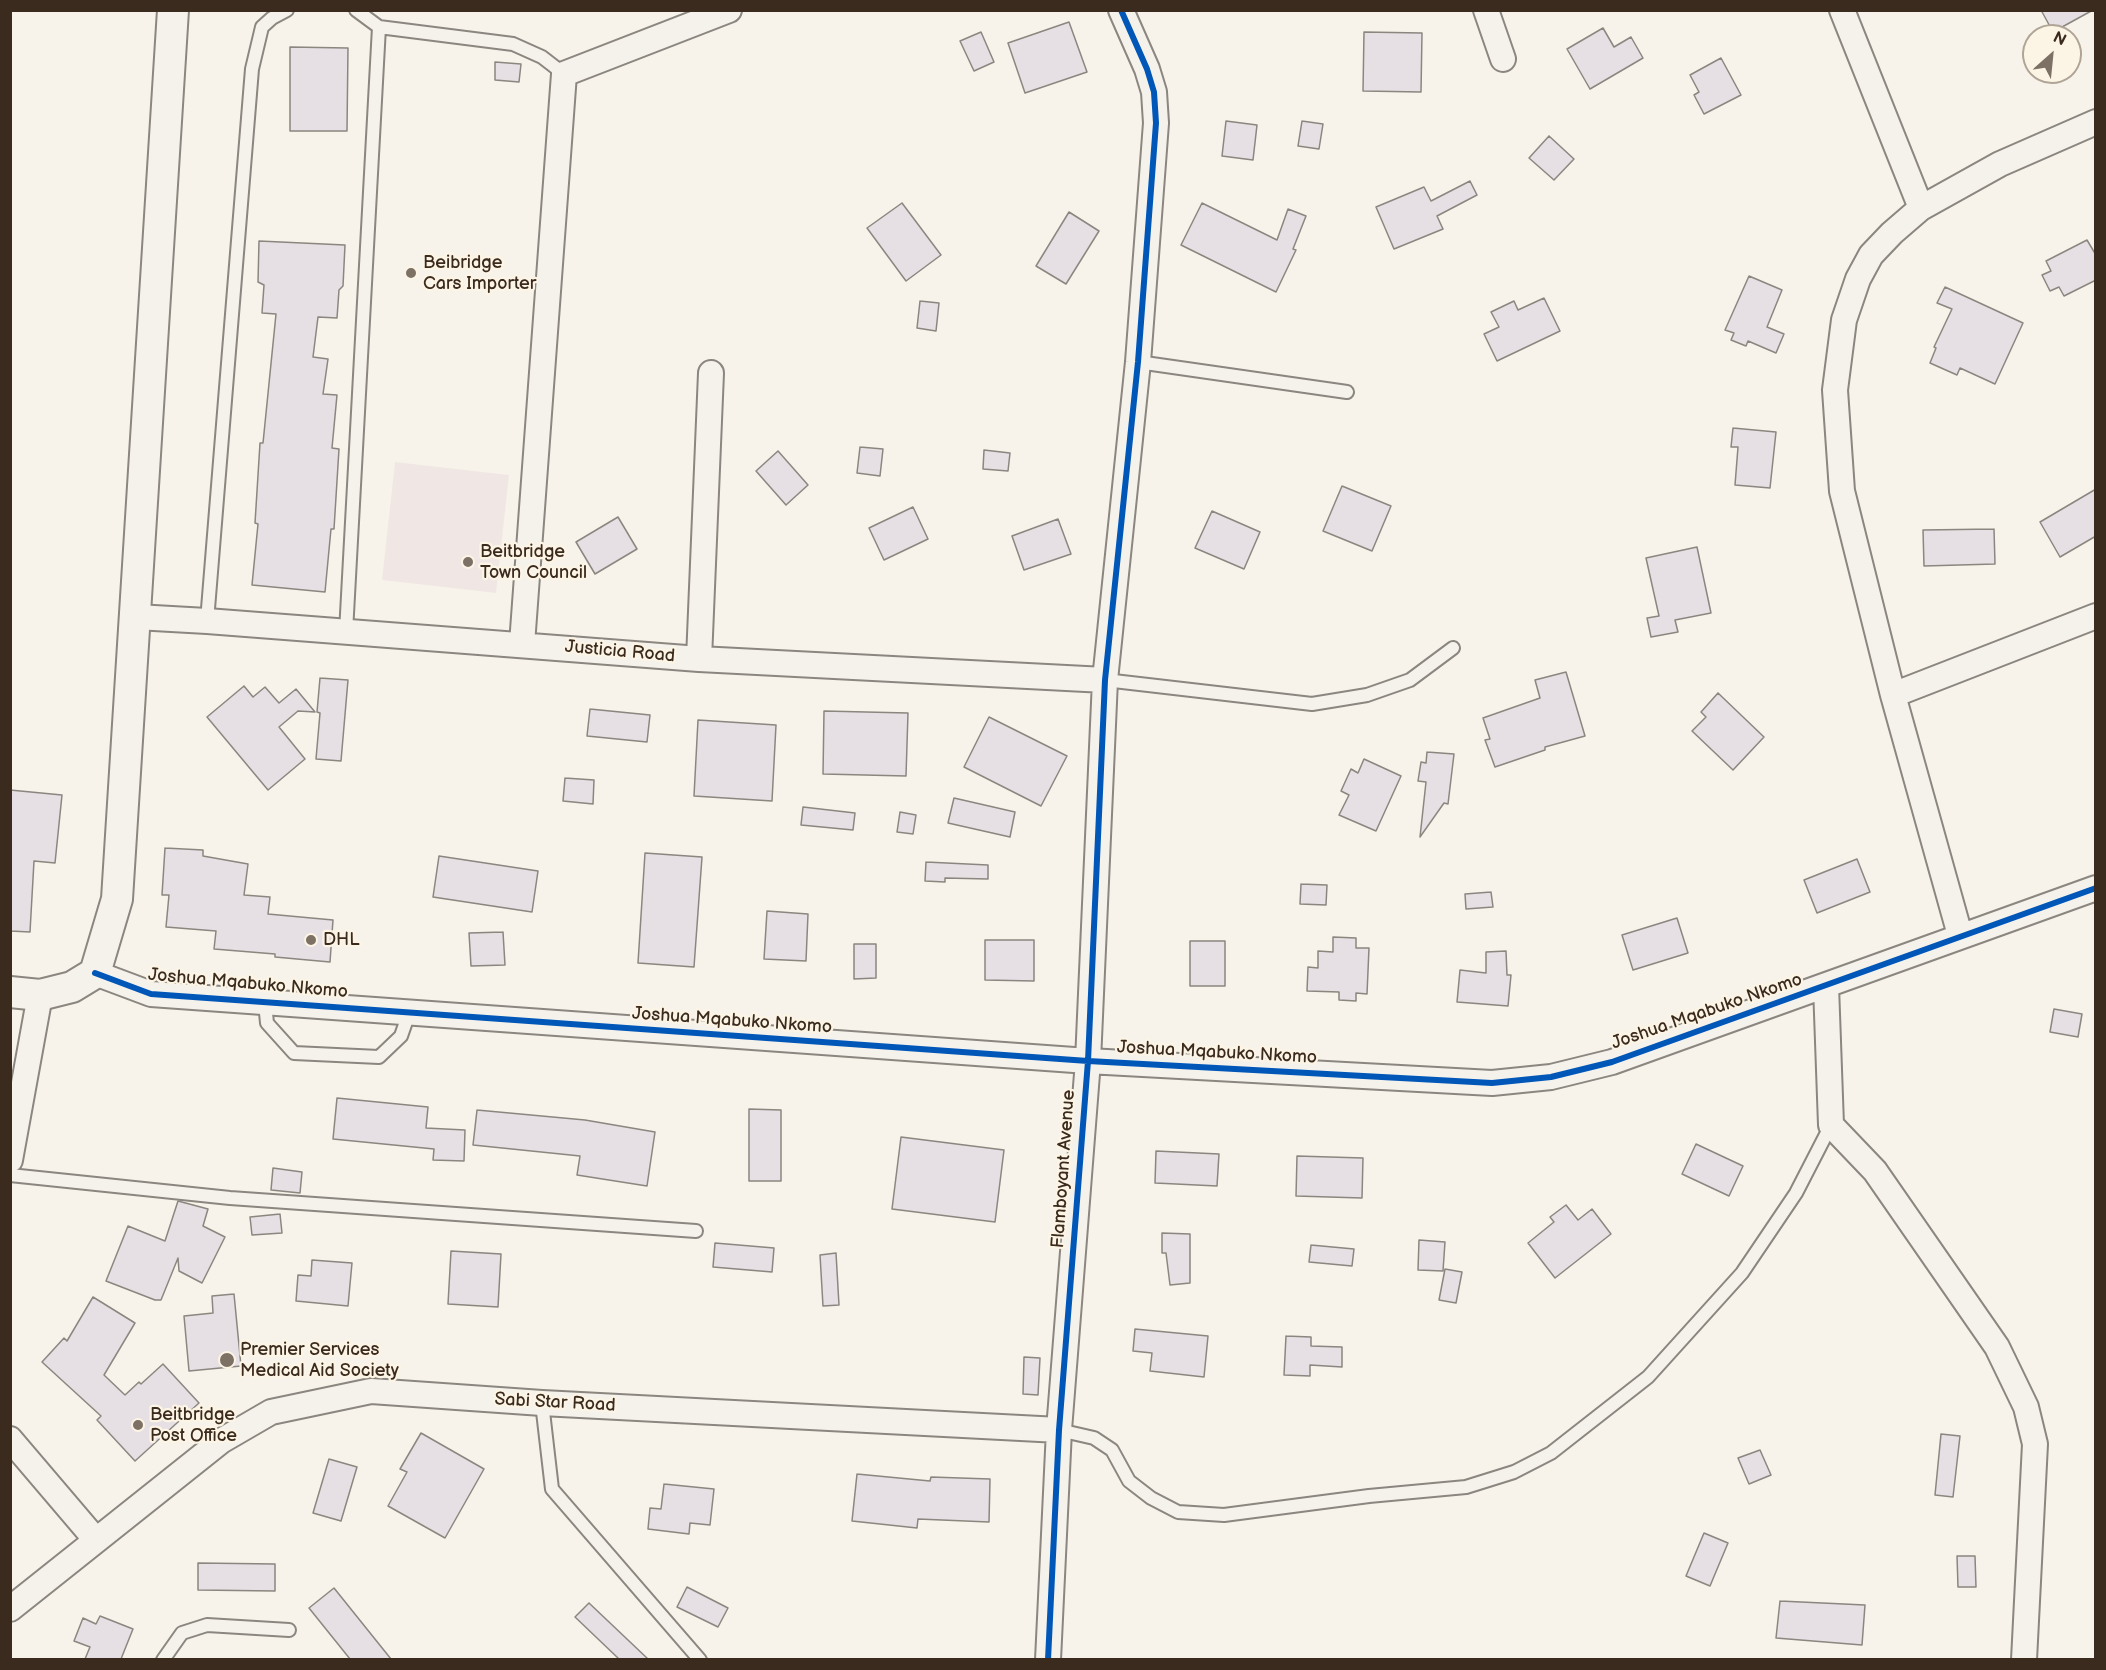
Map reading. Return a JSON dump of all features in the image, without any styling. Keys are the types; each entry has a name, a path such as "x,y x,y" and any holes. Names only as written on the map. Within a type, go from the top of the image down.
{"street":[{"path":"10,992 40,995 72,987 95,973 117,899 173,10"},
{"path":"522,644 564,74 729,10"},
{"name":"Flamboyant Avenue","path":"1048,1659 1059,1430 1088,1061 1105,680 1138,362 1156,123 1154,92 1147,69 1121,10"},
{"path":"1486,10 1503,59"},
{"path":"1842,10 1921,208"},
{"path":"1960,935 1893,695 1842,491 1835,390 1844,320 1858,279 1871,255 1921,208 2000,164 2096,122"},
{"path":"699,659 711,373"},
{"path":"1893,695 2096,616"},
{"name":"Justicia Road","path":"136,617 699,659 1105,680"},
{"name":"Joshua Mqabuko Nkomo","path":"95,973 151,994 1088,1061 1492,1083 1551,1077 1612,1062 2096,888"},
{"path":"1827,986 1831,1125 1875,1172 1997,1347 2026,1407 2035,1444 2024,1659"},
{"path":"10,1160 40,995"},
{"name":"Sabi Star Road","path":"10,1609 221,1441 271,1412 371,1391 542,1403 1059,1430"},
{"path":"10,1439 96,1540"}],"lane":[{"path":"207,621 252,69 262,27 272,18 287,10"},
{"path":"356,10 378,27 513,44 542,57 564,74"},
{"path":"346,632 378,27"},
{"path":"1138,362 1347,392"},
{"path":"1105,680 1312,704 1367,695 1410,680 1454,648"},
{"path":"266,1003 267,1023 294,1053 379,1057 402,1036 409,1013"},
{"path":"1059,1430 1094,1438 1113,1450 1130,1482 1151,1498 1178,1512 1224,1515 1369,1496 1466,1487 1515,1472 1551,1453 1648,1377 1742,1273 1796,1193 1831,1125"},
{"path":"10,1175 230,1198 696,1232"},
{"path":"542,1403 552,1489 700,1659"},
{"path":"163,1659 182,1633 207,1625 290,1629"}],"shaded area":[{"path":"395,462 509,475 496,593 382,580"}],"building":[{"path":"2041,10 2093,10 2068,24 2049,24"},
{"path":"1069,22 1087,72 1025,93 1008,43"},
{"path":"1603,28 1614,47 1631,37 1643,58 1590,89 1567,49"},
{"path":"981,32 994,62 974,71 960,41"},
{"path":"1364,32 1422,33 1421,92 1363,91"},
{"path":"290,47 348,48 347,131 290,131"},
{"path":"1721,58 1741,95 1704,114 1694,95 1699,92 1690,75"},
{"path":"495,62 521,64 519,82 495,80"},
{"path":"1226,121 1257,125 1253,160 1222,156"},
{"path":"1302,121 1323,124 1319,149 1298,146"},
{"path":"1549,136 1574,159 1554,180 1529,158"},
{"path":"1470,181 1477,195 1437,216 1443,229 1394,249 1376,207 1424,187 1431,201"},
{"path":"902,203 941,255 906,281 867,228"},
{"path":"1202,203 1277,240 1288,209 1306,216 1293,249 1296,250 1276,292 1181,245"},
{"path":"1069,212 1099,231 1066,284 1036,266"},
{"path":"2087,240 2096,255 2096,280 2064,296 2059,287 2050,291 2042,275 2051,271 2046,261"},
{"path":"259,241 345,245 343,286 339,290 337,318 318,317 313,357 328,359 323,394 337,395 332,448 339,449 334,529 331,529 325,592 252,585 258,524 255,523 260,443 263,443 276,314 262,313 264,285 258,282"},
{"path":"1749,276 1782,290 1767,327 1784,334 1776,353 1748,341 1746,346 1731,340 1734,333 1725,330"},
{"path":"1945,287 2023,323 1995,384 1960,368 1957,375 1930,363 1936,348 1934,347 1952,309 1937,303"},
{"path":"1544,298 1560,331 1497,361 1484,334 1499,327 1491,312 1514,301 1518,310"},
{"path":"920,301 939,303 936,331 917,328"},
{"path":"1733,428 1776,432 1770,488 1735,485 1738,447 1731,447"},
{"path":"860,447 883,449 880,476 857,473"},
{"path":"984,450 1010,453 1008,471 983,469"},
{"path":"778,451 808,485 786,505 756,471"},
{"path":"1342,486 1391,506 1372,551 1323,531"},
{"path":"2096,489 2096,536 2060,557 2040,522"},
{"path":"913,507 928,539 884,560 869,528"},
{"path":"1212,511 1260,532 1244,569 1195,548"},
{"path":"618,517 637,549 595,574 576,542"},
{"path":"1058,519 1071,554 1024,570 1012,536"},
{"path":"1994,529 1995,564 1924,566 1923,530"},
{"path":"1697,547 1711,613 1675,620 1678,632 1651,637 1647,618 1659,616 1646,558"},
{"path":"1566,672 1585,736 1545,747 1545,750 1495,767 1485,740 1490,739 1483,718 1540,698 1535,680"},
{"path":"320,678 348,680 341,761 316,759"},
{"path":"244,686 253,697 265,687 279,703 296,689 315,712 298,711 279,727 305,759 268,790 207,717"},
{"path":"1718,693 1764,737 1733,770 1692,731 1706,717 1701,712"},
{"path":"590,709 650,715 647,742 587,736"},
{"path":"824,711 908,713 906,776 823,774"},
{"path":"989,717 1067,756 1041,806 964,767"},
{"path":"698,720 776,725 772,801 694,796"},
{"path":"1427,752 1454,754 1448,804 1444,803 1420,837 1426,782 1418,781 1421,762 1426,763"},
{"path":"1364,759 1401,776 1376,831 1339,815 1349,795 1341,791 1351,769 1358,773"},
{"path":"565,778 594,780 593,804 563,801"},
{"path":"10,790 62,795 55,863 34,861 30,932 10,931"},
{"path":"954,798 1015,812 1010,837 948,823"},
{"path":"803,807 855,813 853,830 801,825"},
{"path":"900,812 916,815 913,834 897,832"},
{"path":"165,848 203,850 203,856 248,864 244,895 270,897 268,914 333,920 330,962 275,957 275,954 214,949 216,931 166,927 169,895 162,895"},
{"path":"645,853 702,857 694,967 638,963"},
{"path":"439,856 538,871 532,912 433,897"},
{"path":"1857,859 1870,892 1817,913 1804,880"},
{"path":"926,862 988,865 988,879 945,878 945,882 925,881"},
{"path":"1301,884 1327,885 1326,905 1300,904"},
{"path":"1491,892 1493,907 1466,909 1465,894"},
{"path":"767,911 808,914 806,961 764,959"},
{"path":"1677,918 1688,953 1633,970 1622,935"},
{"path":"503,932 505,965 471,966 469,933"},
{"path":"1333,937 1356,938 1356,948 1369,948 1367,994 1356,993 1356,1001 1339,1000 1339,992 1307,991 1308,967 1318,968 1318,951 1333,952"},
{"path":"985,940 1034,940 1034,981 985,980"},
{"path":"1190,941 1225,941 1225,986 1190,986"},
{"path":"854,944 876,944 876,978 854,979"},
{"path":"1506,951 1507,975 1511,975 1508,1006 1457,1002 1460,970 1486,973 1486,952"},
{"path":"2054,1009 2082,1014 2078,1037 2050,1032"},
{"path":"337,1098 428,1107 426,1128 465,1130 464,1161 433,1160 434,1149 333,1139"},
{"path":"749,1109 781,1110 781,1181 749,1181"},
{"path":"477,1110 585,1120 655,1132 647,1186 577,1175 580,1156 473,1145"},
{"path":"901,1137 1004,1150 995,1222 892,1209"},
{"path":"1696,1144 1743,1166 1729,1196 1682,1174"},
{"path":"1156,1151 1219,1154 1217,1186 1155,1183"},
{"path":"1297,1156 1363,1158 1362,1198 1296,1196"},
{"path":"273,1168 302,1172 300,1193 271,1190"},
{"path":"178,1201 208,1209 203,1226 225,1237 202,1283 179,1271 178,1258 161,1300 155,1300 106,1281 128,1226 165,1241"},
{"path":"1566,1205 1578,1220 1592,1209 1611,1234 1555,1278 1528,1243 1554,1222 1550,1217"},
{"path":"280,1214 282,1233 252,1235 250,1217"},
{"path":"1162,1233 1190,1234 1190,1283 1170,1285 1166,1253 1162,1253"},
{"path":"1419,1240 1445,1242 1443,1271 1418,1270"},
{"path":"715,1243 774,1248 772,1272 713,1267"},
{"path":"1311,1245 1354,1249 1352,1266 1309,1262"},
{"path":"451,1251 501,1254 498,1307 448,1304"},
{"path":"836,1253 839,1305 823,1306 820,1255"},
{"path":"312,1260 352,1263 348,1306 296,1301 298,1275 311,1276"},
{"path":"1445,1269 1462,1272 1456,1303 1439,1300"},
{"path":"234,1294 241,1366 189,1371 184,1316 213,1313 212,1296"},
{"path":"93,1297 135,1323 104,1375 125,1395 163,1364 199,1403 135,1461 97,1420 101,1416 42,1362 64,1338 67,1341"},
{"path":"1135,1329 1208,1336 1204,1377 1150,1371 1152,1353 1133,1351"},
{"path":"1286,1336 1311,1337 1311,1346 1342,1347 1342,1367 1310,1365 1310,1376 1284,1375"},
{"path":"1024,1357 1040,1358 1038,1395 1023,1394"},
{"path":"421,1433 484,1469 445,1538 388,1506 407,1472 400,1469"},
{"path":"1941,1434 1960,1436 1953,1497 1935,1495"},
{"path":"1760,1450 1771,1475 1749,1484 1738,1458"},
{"path":"329,1459 357,1467 341,1521 313,1513"},
{"path":"857,1474 930,1481 931,1477 990,1479 989,1522 918,1519 917,1528 852,1521"},
{"path":"664,1484 714,1489 710,1525 690,1523 689,1534 648,1529 650,1508 661,1509"},
{"path":"1704,1533 1728,1543 1710,1586 1686,1576"},
{"path":"1957,1556 1975,1556 1976,1587 1958,1587"},
{"path":"198,1563 275,1564 275,1591 198,1590"},
{"path":"687,1587 728,1608 718,1627 677,1607"},
{"path":"334,1588 391,1659 350,1659 309,1608"},
{"path":"1780,1601 1865,1605 1862,1645 1776,1638"},
{"path":"589,1603 648,1659 619,1659 575,1617"},
{"path":"100,1616 133,1629 121,1659 85,1659 90,1647 74,1641 83,1618 96,1624"}],"cycle path":[{"path":"1048,1660 1059,1430 1088,1061 1105,680 1138,362 1156,123 1154,92 1147,69 1121,10"},
{"path":"95,973 151,994 1088,1061 1492,1083 1551,1077 1612,1062 2096,888"}],"place":[{"name":"Beibridge Cars Importer","path":"411,273"},
{"name":"Beitbridge Town Council","path":"468,562"},
{"name":"DHL","path":"311,940"},
{"name":"Premier Services Medical Aid Society","path":"227,1360"},
{"name":"Beitbridge Post Office","path":"138,1425"}]}
